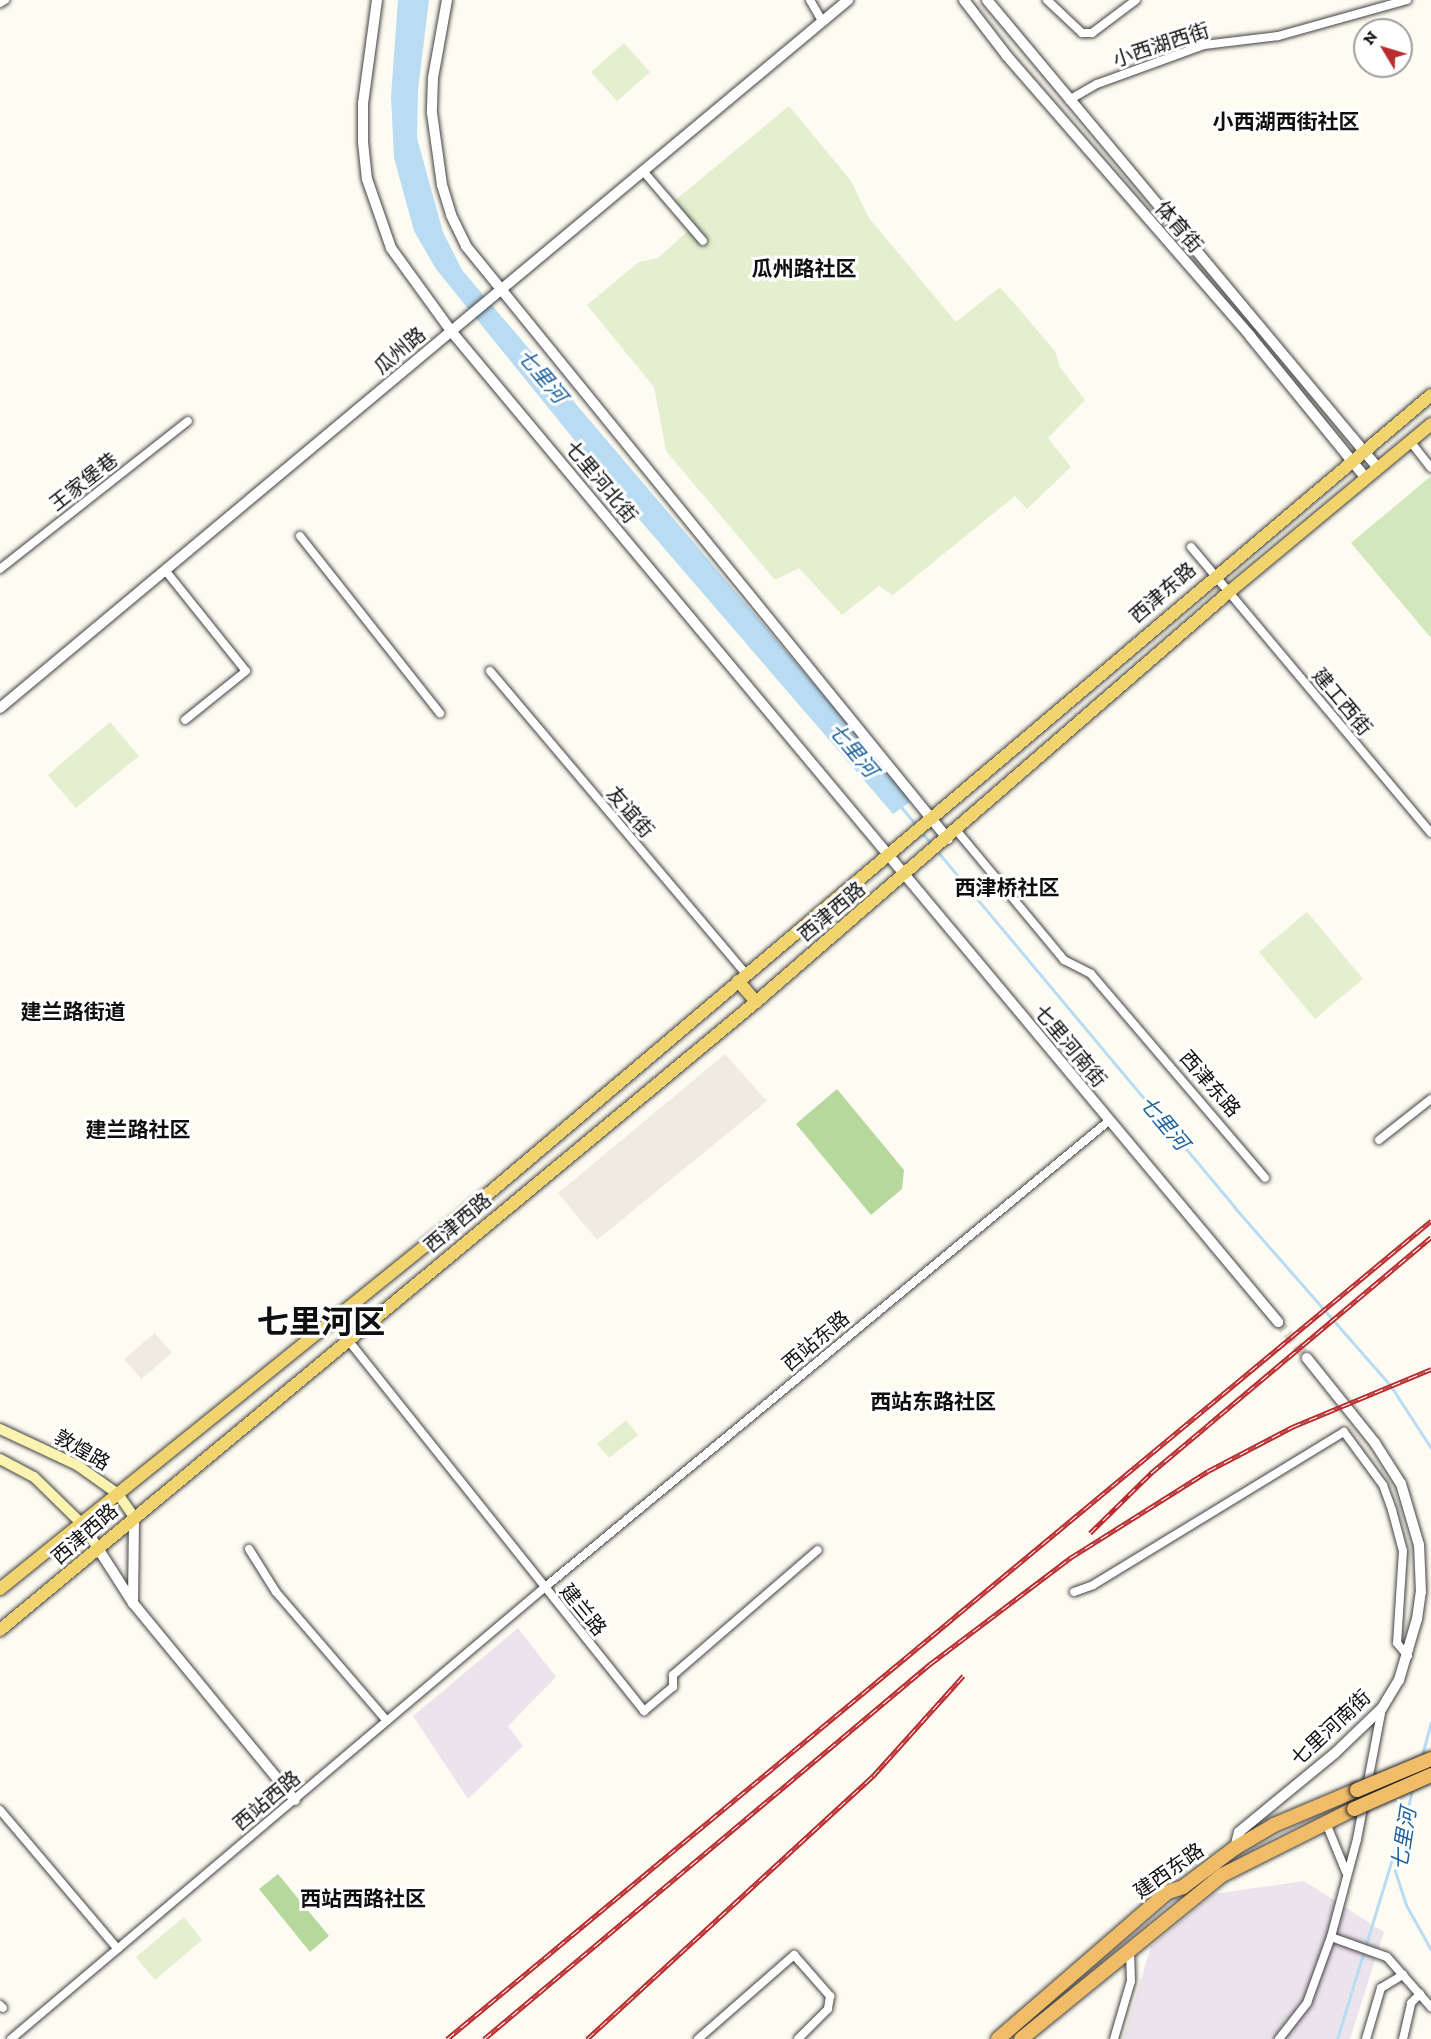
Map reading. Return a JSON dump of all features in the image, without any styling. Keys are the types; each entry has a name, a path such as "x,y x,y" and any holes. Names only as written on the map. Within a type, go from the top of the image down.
{"highway":[{"name":"建西东路","path":"998,2039 1168,1892 1183,1887 1235,1848 1274,1826 1431,1759"},
{"name":"建西东路","path":"1021,2039 1221,1875 1354,1809 1431,1775"}],"main road":[{"name":"西津东路","path":"929,822 1214,574 1431,395"},
{"path":"949,838 1229,592 1431,424"},
{"name":"西津西路","path":"0,1589 462,1216 742,977 929,822"},
{"name":"西津西路","path":"0,1630 756,1002 949,838"},
{"path":"742,977 756,1002"},
{"name":"敦煌路","path":"0,1429 77,1465 118,1494 134,1517"},
{"path":"0,1459 34,1477 81,1523 99,1550"}],"street":[{"path":"0,3 5,0"},
{"name":"七里河北街","path":"377,0 363,103 367,179 392,248 452,331 903,877"},
{"path":"447,0 433,78 436,155 451,215 466,246 929,822 949,838"},
{"path":"810,0 822,21"},
{"name":"瓜州路","path":"0,708 848,0"},
{"name":"体育街","path":"964,0 1007,56 1250,336 1364,479"},
{"name":"体育街","path":"987,0 1378,468"},
{"path":"1047,0 1082,33 1092,33 1136,0"},
{"name":"小西湖西街","path":"1069,100 1097,84 1204,45 1278,36 1407,0"},
{"path":"643,171 703,241"},
{"name":"王家堡巷","path":"0,569 188,421"},
{"path":"1410,441 1431,468"},
{"path":"300,536 440,713"},
{"name":"建工西街","path":"1191,547 1431,833"},
{"path":"165,570 246,671 185,720"},
{"name":"友谊街","path":"490,671 742,977"},
{"name":"西津东路","path":"949,838 1064,960 1091,974 1265,1178"},
{"name":"七里河南街","path":"903,877 1278,1322"},
{"path":"1379,1140 1431,1099"},
{"name":"西站东路","path":"544,1588 1110,1120"},
{"name":"建兰路","path":"348,1340 544,1588 645,1711 674,1687 673,1675 818,1550"},
{"name":"七里河南街","path":"1235,1848 1239,1832 1334,1754 1382,1708 1408,1656 1417,1619 1421,1570 1410,1504 1375,1443 1307,1358"},
{"path":"1074,1592 1093,1585 1344,1432 1383,1485 1392,1510 1403,1551 1397,1642 1408,1656"},
{"path":"133,1603 134,1517"},
{"path":"249,1549 276,1592 387,1721"},
{"path":"99,1550 133,1603 295,1800"},
{"name":"西站西路","path":"10,2039 544,1588"},
{"path":"1280,2039 1307,2003 1335,1938 1347,1873 1377,1748 1382,1708"},
{"path":"0,1810 118,1948"},
{"path":"1326,1823 1347,1873"},
{"path":"1335,1938 1381,1954 1431,2007"},
{"path":"1114,2039 1131,1981 1130,1949"},
{"path":"698,2039 794,1955 830,1995 831,2002 798,2039"},
{"path":"1366,2039 1381,1988 1403,1975"},
{"path":"1403,2039 1411,2003 1420,1994"}],"shaded area":[{"path":"725,1054 767,1101 597,1240 558,1193"},
{"path":"155,1333 172,1353 141,1379 124,1359"},
{"path":"518,1628 556,1677 508,1726 523,1746 468,1799 413,1716"},
{"path":"1304,1881 1384,1932 1350,2039 1123,2039 1151,1946 1214,1894"}],"green space":[{"path":"624,43 650,72 617,101 591,72"},
{"path":"789,106 851,181 869,218 956,322 1000,287 1055,351 1060,367 1085,400 1048,438 1071,467 1027,509 1015,496 893,595 879,586 842,615 799,568 775,580 666,451 654,387 587,305 639,262 658,258 688,231 668,206"},
{"path":"1431,476 1431,638 1351,543"},
{"path":"110,722 139,756 76,808 48,775"},
{"path":"1307,912 1363,979 1315,1019 1259,952"},
{"path":"837,1089 904,1170 902,1189 871,1215 796,1124"},
{"path":"626,1420 638,1435 609,1458 597,1444"},
{"path":"278,1874 329,1936 310,1952 259,1889"},
{"path":"184,1917 202,1940 155,1980 136,1957"}],"water":[{"path":"398,0 429,0 418,90 417,138 443,232 462,270 887,770 910,802 893,814 626,504 436,269 414,231 394,158 391,96"}],"waterway":[{"name":"七里河","path":"901,807 918,827"},
{"name":"七里河","path":"922,833 933,846"},
{"name":"七里河","path":"937,851 1235,1208 1390,1385 1431,1448"},
{"name":"七里河","path":"1421,1759 1431,1722"},
{"name":"七里河","path":"1412,1789 1395,1871 1406,1905 1431,1950"},
{"path":"1337,2039 1398,1840"}],"tunnel":[{"path":"1278,1322 1307,1358"}],"railway":[{"path":"447,2039 1431,1221"},
{"path":"1090,1533 1151,1473 1431,1237"},
{"path":"484,2039 930,1664 1070,1558 1208,1471 1292,1427 1431,1369"},
{"path":"587,2039 873,1776 963,1676"}],"district":[{"name":"小西湖西街社区","path":"1286,122"},
{"name":"瓜州路社区","path":"804,269"},
{"name":"西津桥社区","path":"1007,888"},
{"name":"建兰路街道","path":"73,1012"},
{"name":"建兰路社区","path":"138,1130"},
{"name":"七里河区","path":"321,1322"},
{"name":"西站东路社区","path":"933,1402"},
{"name":"西站西路社区","path":"363,1899"}]}
